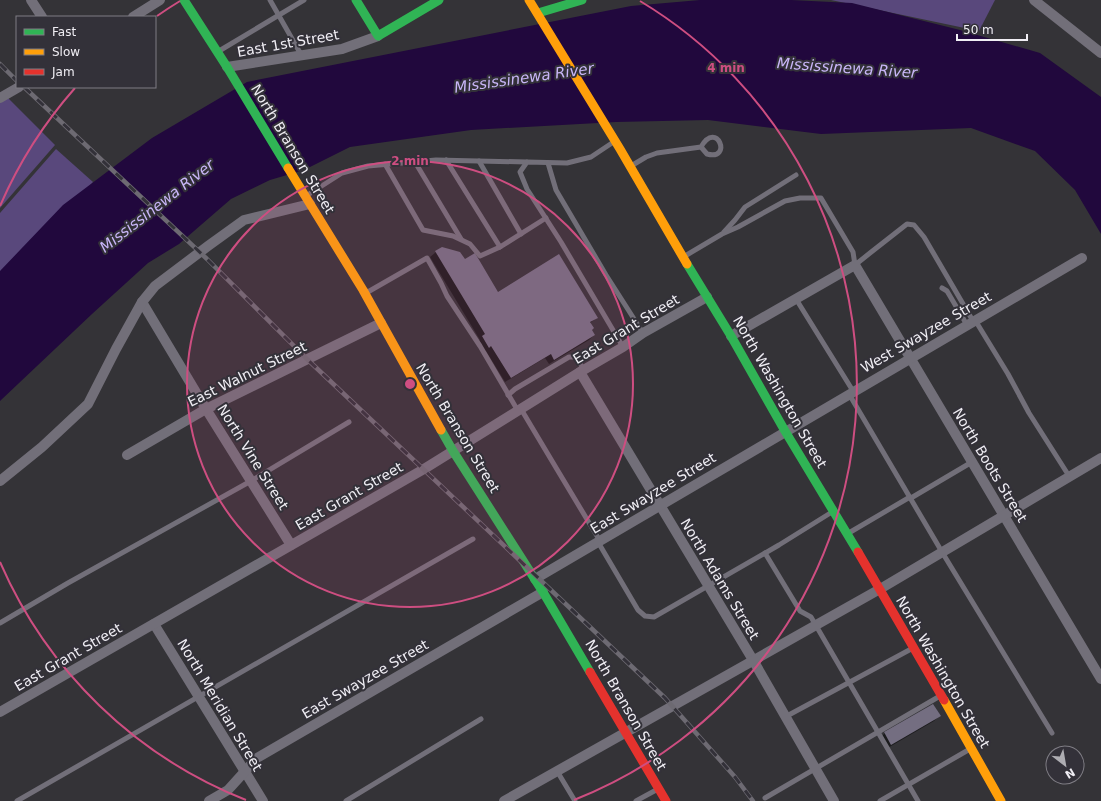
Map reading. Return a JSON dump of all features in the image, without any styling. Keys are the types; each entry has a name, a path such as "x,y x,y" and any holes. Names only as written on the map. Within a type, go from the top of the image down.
{"street":[{"path":"32,0 41,16"},
{"path":"135,16 160,0"},
{"name":"North Branson Street","path":"184,0 227,67 365,294 453,451 544,592 666,801"},
{"path":"356,0 378,36"},
{"name":"East 1st Street","path":"227,67 342,49 378,36 439,0"},
{"name":"North Washington Street","path":"529,0 631,166 707,297 732,336 785,431 880,589 1001,801"},
{"path":"538,13 582,0"},
{"path":"1034,0 1101,53"},
{"path":"0,98 17,88"},
{"path":"0,481 42,447 88,404 142,302 155,286 244,220 306,197"},
{"name":"West Swayzee Street","path":"785,431 1082,258"},
{"path":"732,336 855,265"},
{"name":"North Boots Street","path":"855,265 1101,679"},
{"name":"East Grant Street","path":"0,712 424,469 623,347 643,333 707,297"},
{"name":"North Vine Street","path":"142,302 206,409 291,545"},
{"name":"East Walnut Street","path":"127,455 206,409 381,323"},
{"name":"North Adams Street","path":"582,371 659,506 753,660 834,801"},
{"name":"East Swayzee Street","path":"535,579 785,431"},
{"path":"504,801 880,589 1101,458"},
{"name":"East Swayzee Street","path":"209,801 228,790 257,758 544,592"},
{"name":"North Meridian Street","path":"154,624 263,801"}],"lane":[{"path":"270,0 299,51 303,55"},
{"path":"217,52 304,0"},
{"path":"306,197 342,173 368,166 446,160 567,163 592,157 615,141"},
{"path":"631,166 646,157 657,153 701,147"},
{"path":"446,160 500,247"},
{"path":"479,161 521,234"},
{"path":"416,162 462,240"},
{"path":"527,162 520,172 527,189 623,347"},
{"path":"548,163 556,190 606,276 643,333"},
{"path":"385,164 423,230 453,236 462,240 470,244 480,256 500,247 546,218"},
{"path":"722,234 745,207 796,176"},
{"path":"684,256 722,234 785,202 800,198 821,198 853,252 855,265 907,224 914,225 924,237 972,322"},
{"path":"365,294 427,258 447,296 480,346 508,395 520,410 555,466 638,610 644,616 654,617 765,553 833,511"},
{"path":"942,288 947,291 972,322 1008,374 1029,413 1069,476"},
{"path":"796,300 851,393 910,498 1052,733"},
{"path":"508,395 515,388 569,357 576,357 582,371"},
{"path":"0,623 68,583 251,481 350,422"},
{"path":"847,534 972,462"},
{"path":"17,801 473,539"},
{"path":"765,553 800,610 811,617 918,801"},
{"path":"785,717 913,647"},
{"path":"764,798 941,695"},
{"path":"346,801 481,719"},
{"path":"880,801 971,748"},
{"path":"557,771 575,801"},
{"path":"636,801 658,788"}],"shaded area":[{"path":"831,0 995,0 979,31"},
{"path":"5,95 55,145 0,208 0,99"},
{"path":"56,149 93,182 0,291 0,213"}],"water":[{"name":"Mississinewa River","path":"700,0 791,0 852,3 960,30 1040,53 1101,97 1101,234 1075,190 1035,151 971,128 821,134 708,120 616,122 471,130 350,147 304,170 270,180 231,199 179,244 148,263 0,401 0,271 63,205 152,138 247,82 631,6"}],"building":[{"path":"442,247 460,252 465,259 475,253 498,292 559,254 598,318 590,322 594,328 592,330 595,335 554,360 551,354 511,378 491,346 489,348 482,336 485,334 435,251"},
{"path":"933,704 941,716 891,745 884,732"}],"railway":[{"path":"0,64 16,80"},
{"path":"25,88 207,259 308,360 665,698 735,777 753,801"}],"traffic: fast":[{"path":"184,0 227,67 288,168"},
{"path":"356,0 378,36 439,0"},
{"path":"538,13 582,0"},
{"path":"687,264 858,552"},
{"path":"441,430 543,592 590,672"}],"traffic: slow":[{"path":"529,0 620,149 687,264"},
{"path":"288,168 363,290 441,430"},
{"path":"944,700 1001,801"}],"traffic: jam":[{"path":"858,552 944,700"},
{"path":"590,672 666,801"}]}
